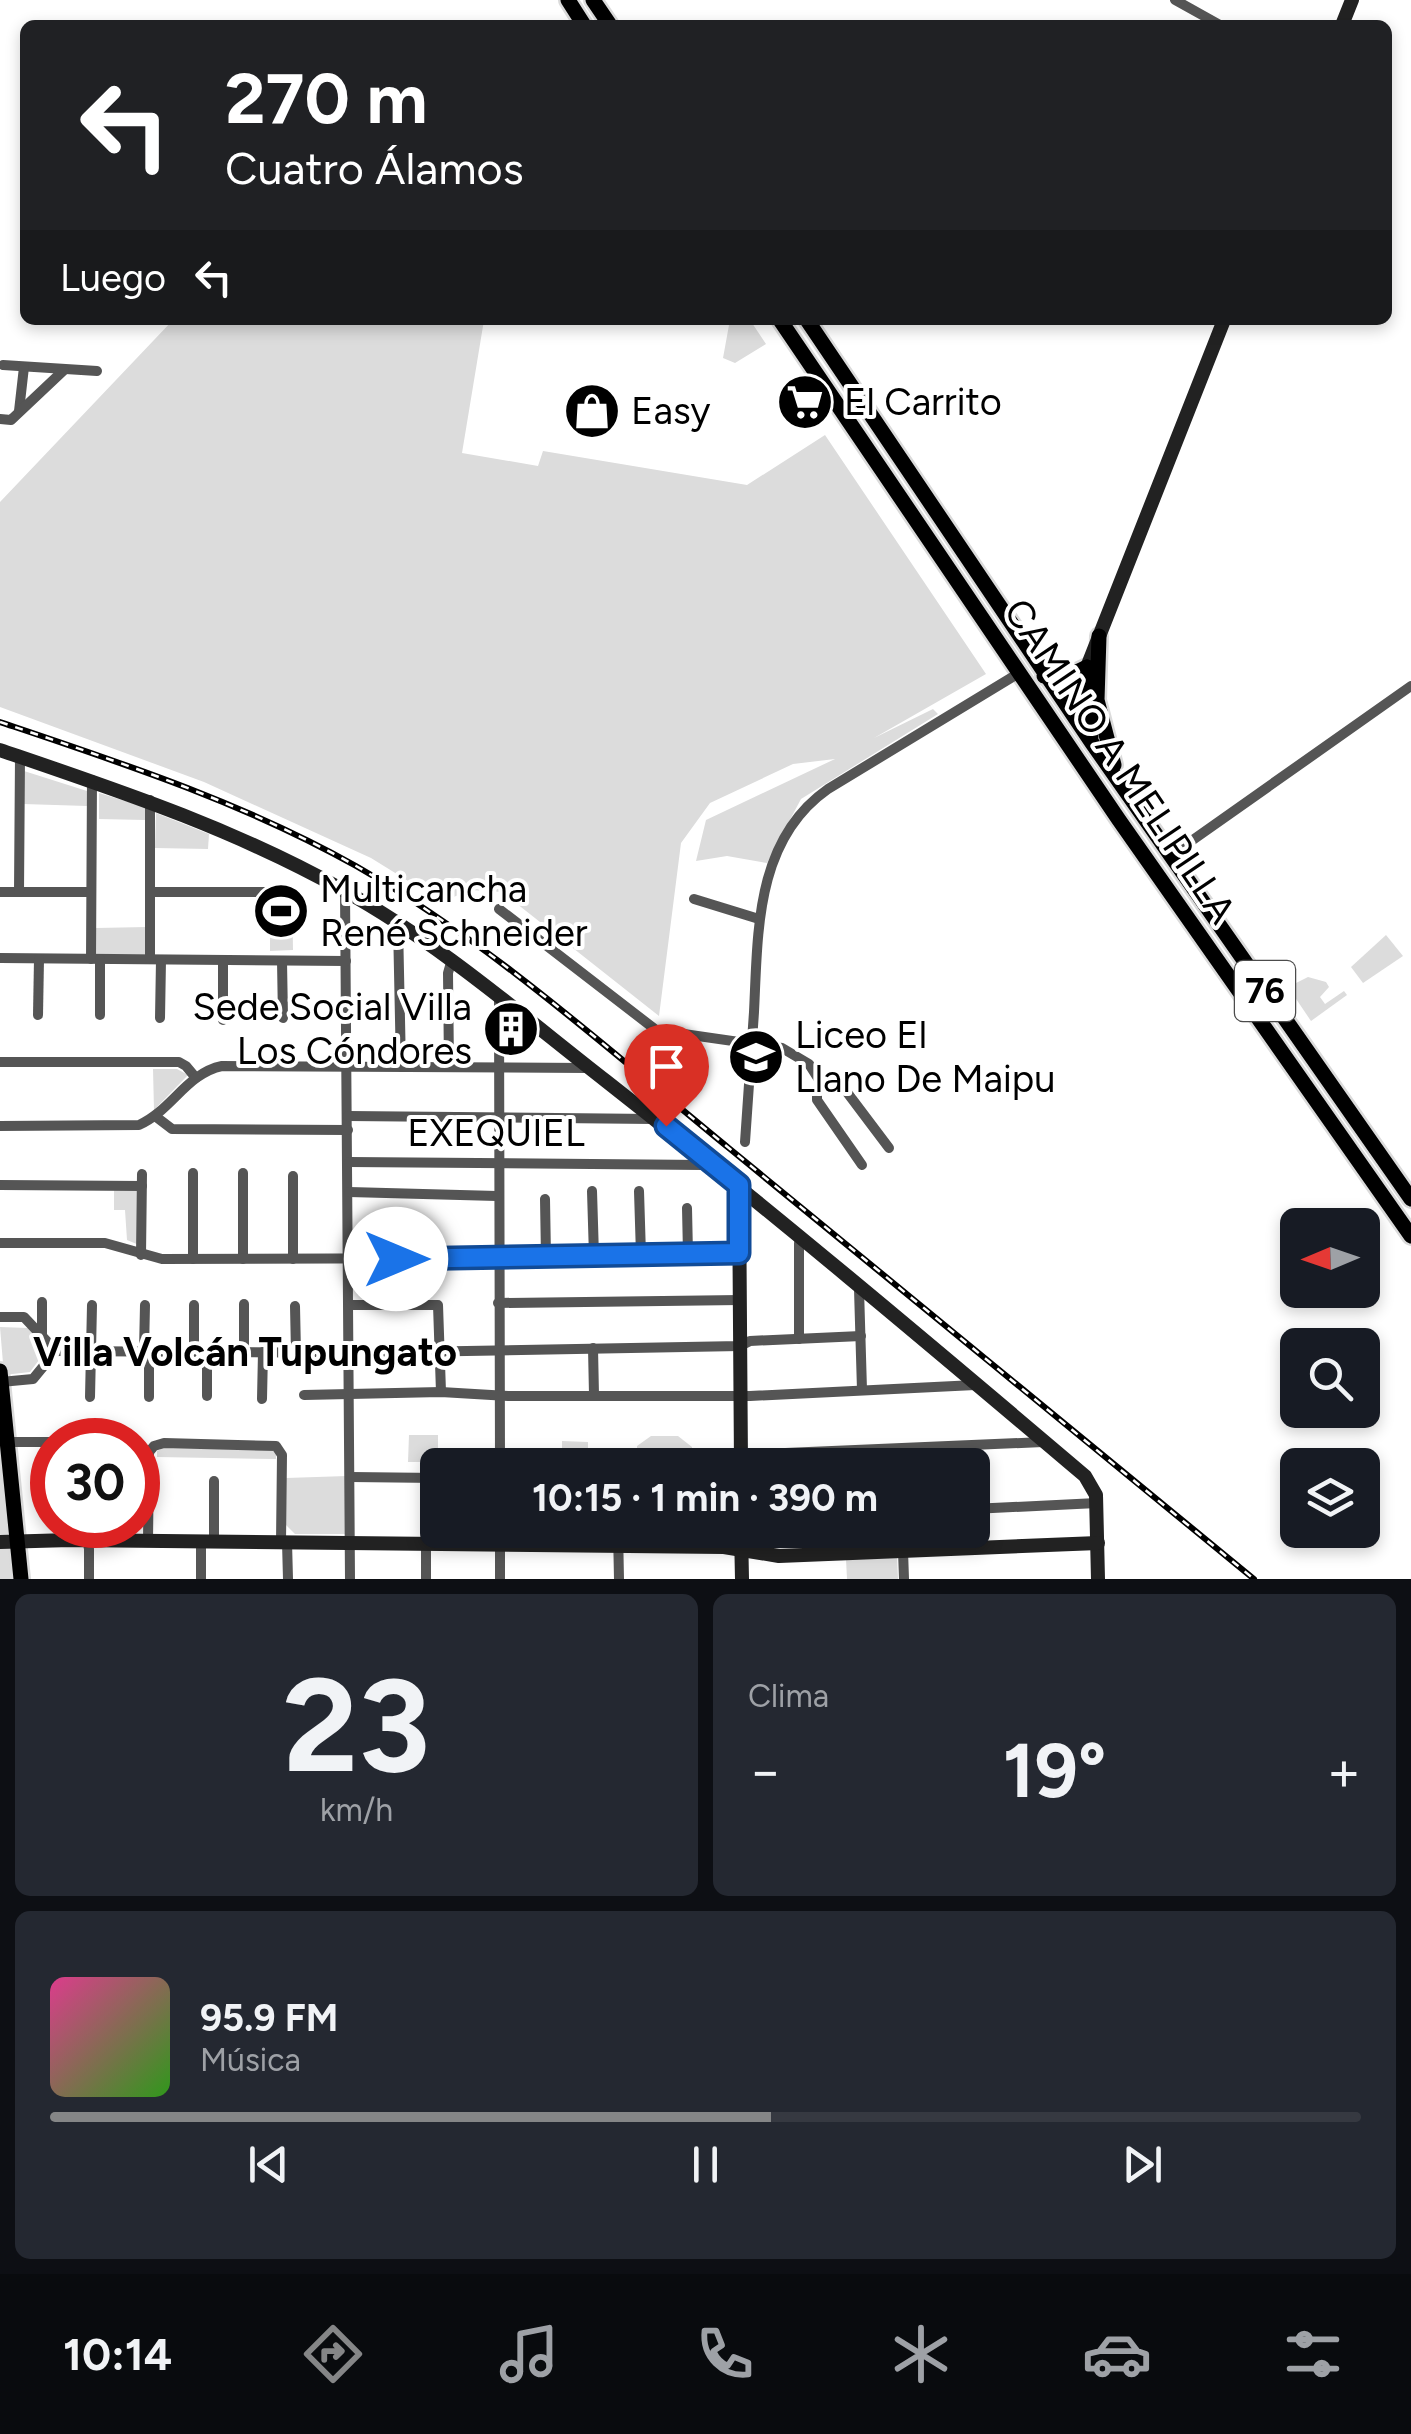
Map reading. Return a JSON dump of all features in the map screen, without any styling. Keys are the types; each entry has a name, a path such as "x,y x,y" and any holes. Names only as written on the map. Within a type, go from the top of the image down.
{"main road":[{"name":"CAMINO A MELIPILLA","path":"783,325 1119,820 1411,1236"},
{"name":"CAMINO A MELIPILLA","path":"810,325 1092,744 1411,1199"},
{"path":"965,592 978,588 983,580"},
{"path":"1044,673 1069,668 1096,643"},
{"path":"1096,643 1099,714 1120,783"},
{"path":"1008,655 1044,673 1070,676 1087,667 1086,712 1092,744 1119,820"},
{"path":"1378,1188 1395,1176"},
{"path":"0,1371 7,1442 8,1542 21,1579"}],"street":[{"path":"1175,0 1211,20"},
{"path":"1087,667 1222,325"},
{"path":"3,365 97,371"},
{"path":"18,412 24,367"},
{"path":"0,419 11,420 64,369"},
{"path":"745,1142 759,919 767,877 792,823 808,804 841,780 1020,673"},
{"path":"1170,856 1411,686"},
{"path":"0,750 150,800 256,845 344,891 452,958 802,1237 859,1289 1086,1476 1095,1496 1098,1579"},
{"path":"19,892 20,757"},
{"path":"92,780 91,892 100,1015"},
{"path":"150,800 150,892 160,1018"},
{"path":"344,891 350,1579"},
{"path":"0,892 91,892"},
{"path":"150,892 268,892"},
{"path":"694,899 759,919"},
{"path":"499,909 656,1030 752,1042 794,1053 809,1064 823,1086"},
{"path":"398,924 400,1067"},
{"path":"0,958 346,961"},
{"path":"449,1067 448,973 452,958"},
{"path":"38,959 38,1015"},
{"path":"223,960 223,1020"},
{"path":"282,960 283,1018"},
{"path":"499,994 500,1448"},
{"path":"0,1062 178,1062 196,1078"},
{"path":"0,1126 128,1126 155,1116 206,1070 222,1066 590,1068"},
{"path":"862,1165 817,1100 823,1086 833,1081 840,1083 888,1148"},
{"path":"155,1116 172,1129 348,1130"},
{"path":"348,1116 654,1119 703,1165 739,1189 798,1243 821,1257"},
{"name":"EXEQUIEL","path":"349,1162 703,1165"},
{"path":"192,1259 193,1173"},
{"path":"243,1174 243,1259"},
{"path":"293,1176 293,1259"},
{"path":"0,1185 142,1180 141,1255"},
{"path":"739,1189 741,1448"},
{"path":"592,1191 594,1256"},
{"path":"639,1191 641,1255"},
{"path":"349,1192 497,1196"},
{"path":"545,1199 546,1257"},
{"path":"686,1208 688,1254"},
{"path":"0,1243 105,1243 162,1259 739,1253"},
{"path":"798,1243 799,1339"},
{"path":"859,1289 862,1390"},
{"path":"498,1303 740,1300"},
{"path":"42,1302 42,1336"},
{"path":"244,1304 244,1352"},
{"path":"90,1397 92,1305"},
{"path":"145,1305 148,1397"},
{"path":"350,1305 438,1306 441,1392"},
{"path":"194,1306 206,1396"},
{"path":"295,1306 296,1353"},
{"path":"0,1317 23,1317 56,1351 350,1353 740,1346 750,1341 860,1336"},
{"path":"593,1348 594,1395"},
{"path":"1,1382 33,1379 56,1351"},
{"path":"262,1398 263,1352"},
{"path":"304,1395 740,1394 975,1385"},
{"path":"7,1442 30,1442"},
{"path":"915,1448 1044,1442"},
{"path":"160,1443 269,1444 278,1448 282,1458 288,1579"},
{"path":"351,1477 420,1478"},
{"path":"201,1579 214,1481"},
{"path":"990,1507 1095,1496"},
{"path":"160,1540 420,1544"},
{"path":"728,1548 778,1556 1098,1544"},
{"path":"86,1548 89,1579"},
{"path":"426,1548 426,1579"},
{"path":"500,1548 500,1579"},
{"path":"618,1548 619,1579"},
{"path":"742,1548 742,1579"},
{"path":"903,1552 904,1579"}],"shaded area":[{"path":"168,325 483,325 462,453 538,466 543,451 747,485 825,435 986,674 874,738 933,709 938,714 801,799 767,863 727,856 696,861 706,820 835,759 793,764 710,803 681,843 659,1016 502,892 470,890 442,902 371,858 204,782 0,707 0,502"},
{"path":"729,325 753,325 766,344 735,363 723,358"},
{"path":"24,771 87,791 87,806 23,804"},
{"path":"99,793 145,807 145,820 99,819"},
{"path":"156,813 209,834 208,849 155,848"},
{"name":"Multicancha René Schneider","path":"270,888 292,888 293,950 270,951"},
{"path":"147,927 147,954 96,954 96,928"},
{"path":"1386,935 1403,956 1363,983 1351,967"},
{"path":"1308,977 1326,982 1329,987 1320,997 1325,1004 1344,991 1347,995 1311,1021 1288,987"},
{"path":"153,1069 177,1069 188,1075 154,1110"},
{"path":"114,1190 139,1190 139,1245 127,1240 125,1210 114,1210"},
{"path":"0,1327 28,1328 48,1348 30,1372 4,1375"},
{"path":"0,1426 15,1579 0,1579"},
{"path":"409,1435 438,1435 438,1448 420,1448 420,1462 408,1462"},
{"path":"651,1436 678,1436 692,1448 637,1448"},
{"path":"562,1441 588,1442 588,1448 562,1448"},
{"path":"269,1448 276,1452 276,1459 160,1457 160,1450"},
{"path":"347,1476 347,1534 295,1534 285,1524 286,1478"},
{"path":"897,1558 898,1579 847,1579 846,1559"}],"railway":[{"path":"0,722 137,769 314,843 455,929 594,1037 1254,1579"}],"place":[{"name":"El Carrito","path":"805,402"},
{"name":"Easy","path":"592,411"},
{"name":"Multicancha René Schneider","path":"281,911"},
{"name":"Sede Social Villa Los Cóndores","path":"511,1029"},
{"name":"Liceo El Llano De Maipu","path":"756,1057"}],"district":[{"name":"Villa Volcán Tupungato","path":"245,1352"}],"route":[{"path":"396,1259 739,1253 739,1185 666,1126"}]}
